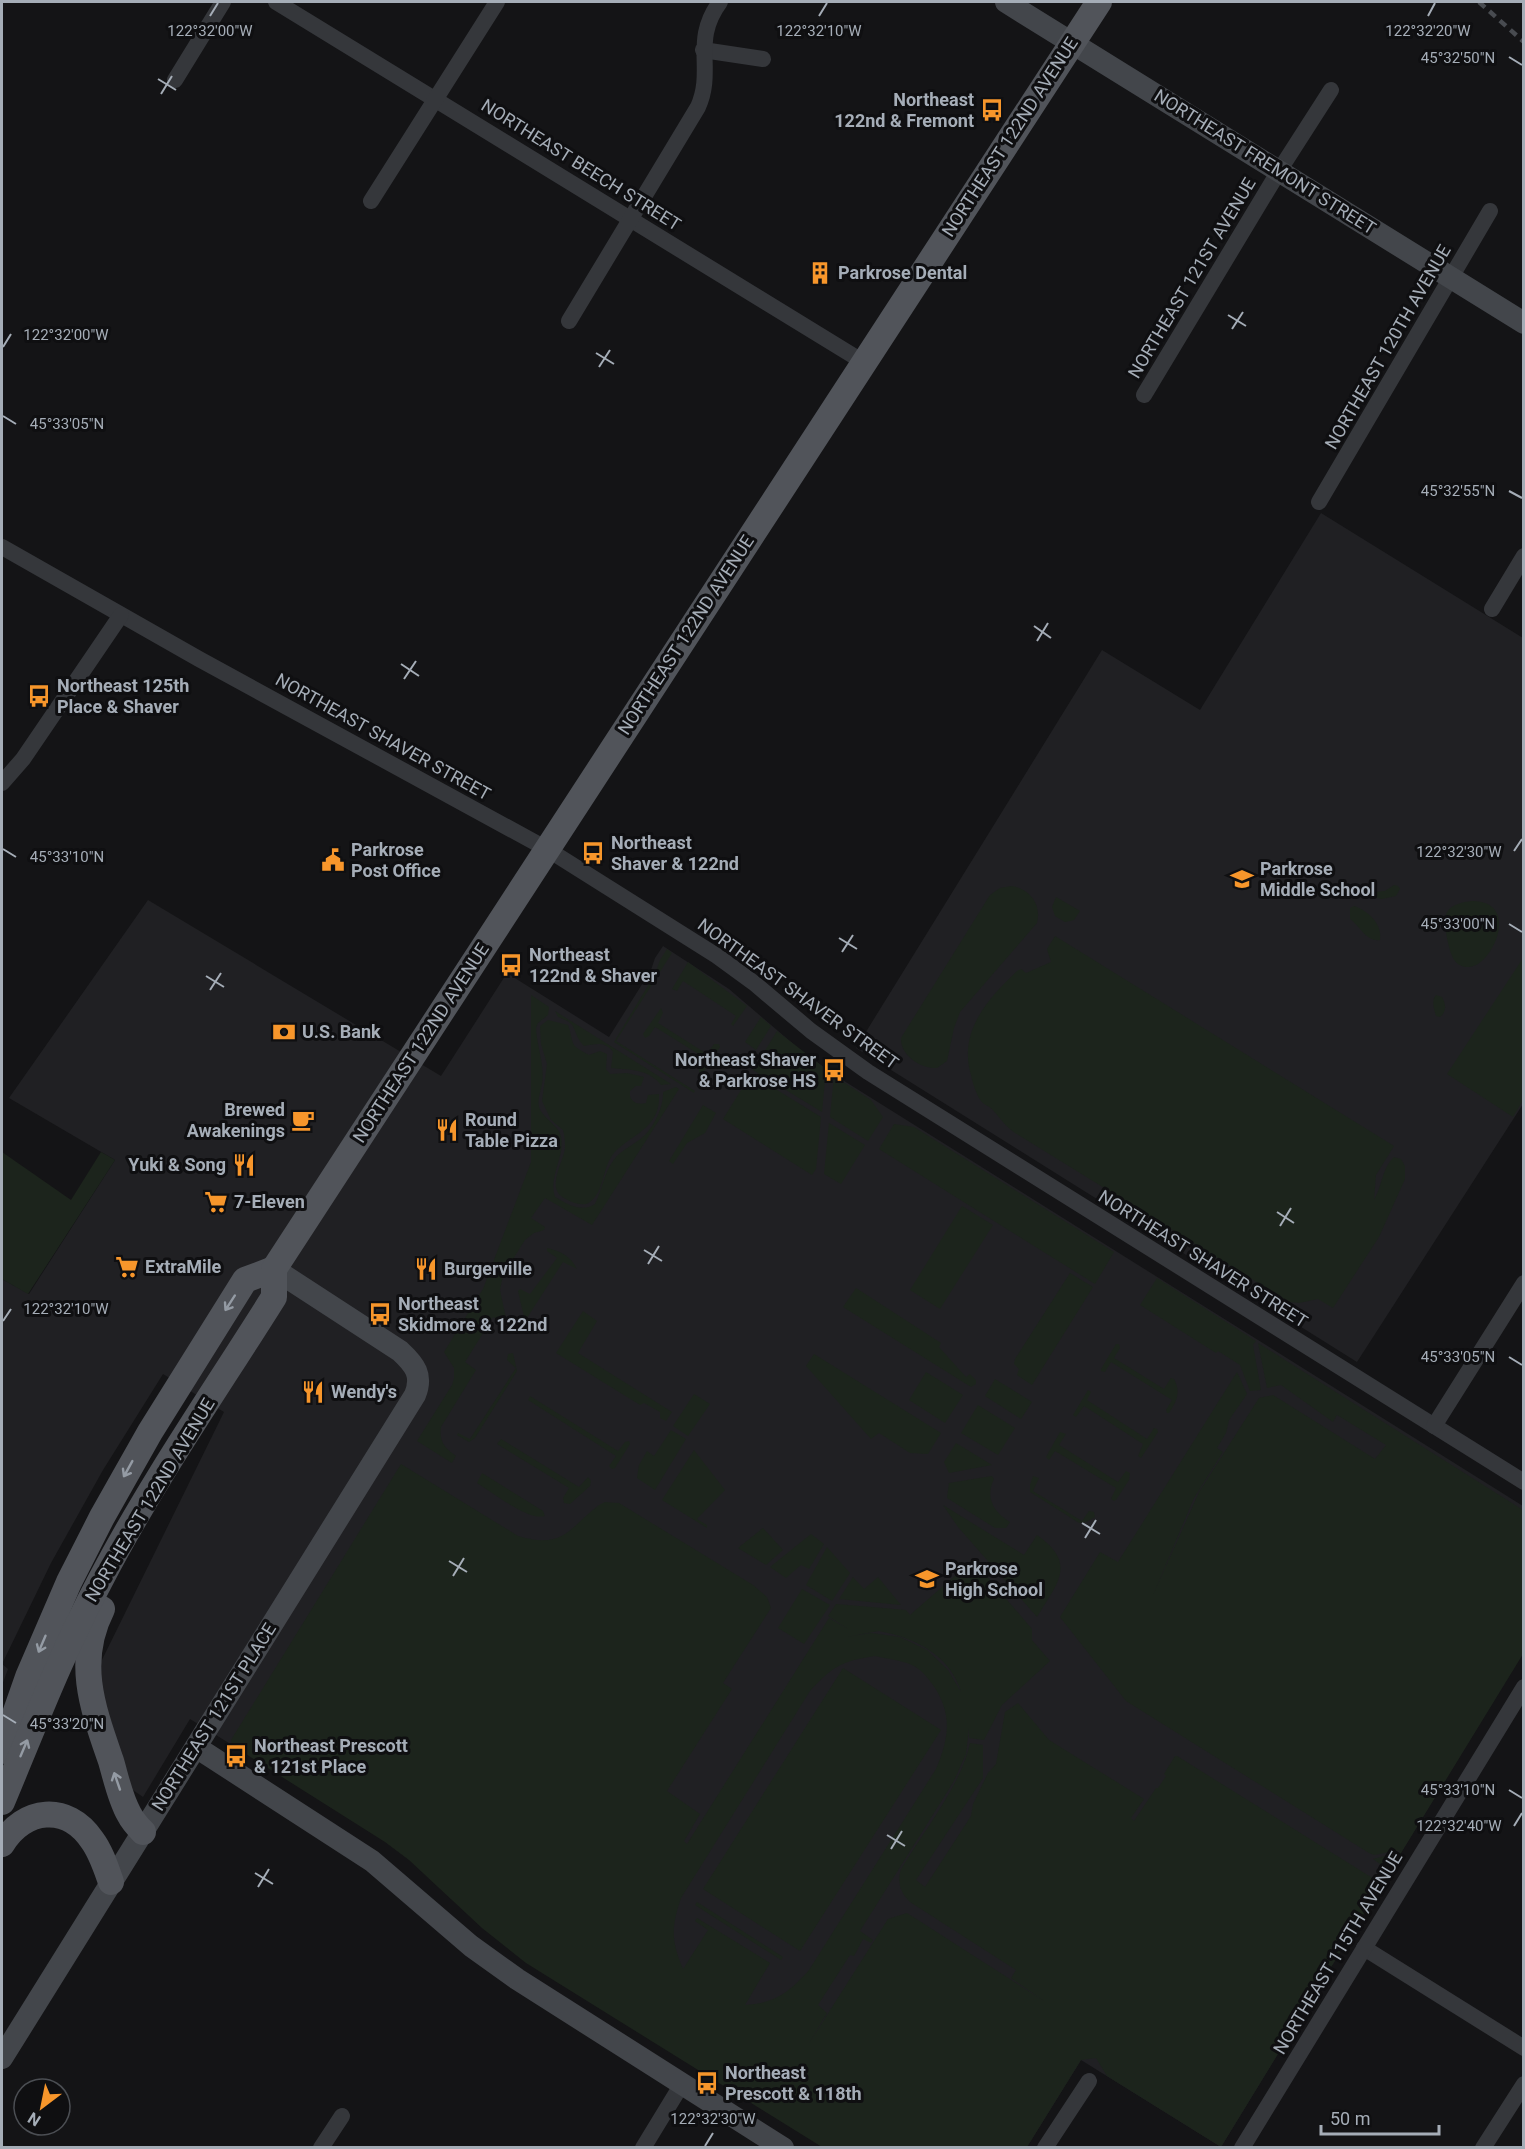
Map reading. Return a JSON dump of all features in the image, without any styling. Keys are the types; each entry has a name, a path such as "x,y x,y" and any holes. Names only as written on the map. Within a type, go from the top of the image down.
{"main road":[{"name":"NORTHEAST 122ND AVENUE","path":"2,1802 100,1579 154,1486 274,1298 274,1269 1099,2"},
{"name":"NORTHEAST 122ND AVENUE","path":"3,1745 41,1645 69,1582 102,1517 150,1432 245,1280 274,1269"},
{"path":"143,1832 128,1814 92,1706 88,1656 92,1632 122,1570 154,1486"},
{"path":"2,1844 10,1831 21,1821 34,1815 50,1814 65,1818 81,1827 93,1840 111,1882"}],"street":[{"path":"175,80 223,2"},
{"name":"NORTHEAST BEECH STREET","path":"276,2 864,363"},
{"path":"372,201 434,98 497,2"},
{"path":"568,321 703,95 706,81 703,50 707,23 720,2"},
{"name":"NORTHEAST FREMONT STREET","path":"1006,2 1524,322"},
{"path":"703,50 763,59"},
{"name":"NORTHEAST 121ST AVENUE","path":"1144,395 1279,171 1331,90"},
{"name":"NORTHEAST 120TH AVENUE","path":"1319,502 1490,212"},
{"name":"NORTHEAST SHAVER STREET","path":"2,547 121,615 547,849 717,956 811,1031 862,1068 1524,1482"},
{"path":"1492,609 1524,556"},
{"path":"2,783 23,759 121,615"},
{"name":"NORTHEAST 121ST PLACE","path":"2,2058 416,1395 419,1374 415,1365 400,1351 274,1269"},
{"path":"1434,1426 1524,1283"},
{"name":"NORTHEAST 115TH AVENUE","path":"1242,2148 1524,1687"},
{"path":"196,1747 372,1861 494,1963 783,2148"},
{"path":"1364,1948 1524,2048"},
{"path":"1046,2148 1089,2081"},
{"path":"643,2148 682,2084"},
{"path":"1484,2148 1524,2084"},
{"path":"321,2148 342,2116"}],"shaded area":[{"name":"Parkrose Middle School","path":"1321,513 1523,638 1523,1104 1357,1362 856,1048 1102,650 1200,710"},
{"path":"1394,885 1400,889 1396,896 1382,899 1373,897 1376,892 1385,891"},
{"path":"1011,886 1023,890 1033,898 1038,909 1037,923 960,1012 947,1061 937,1068 918,1063 904,1050 901,1038 990,895 1000,888"},
{"path":"1056,897 1080,911 1074,920 1065,922 1055,916 1052,907"},
{"name":"Parkrose High School","path":"148,900 441,1076 507,973 609,1037 651,970 663,946 729,989 798,1048 833,1074 1523,1506 1523,1653 1221,2147 1081,2060 1027,2147 822,2147 393,1844 190,1719 143,1797 130,1788 102,1707 98,1668 224,1412 163,1374 103,1470 51,1563 2,1664 2,1279 29,1294 115,1160 9,1098"},
{"path":"1472,901 1487,904 1496,911 1499,922 1498,934 1486,957 1477,964 1466,967 1458,964 1453,957 1445,922 1449,909 1455,905"},
{"path":"1354,906 1364,911 1377,923 1380,940 1371,939 1350,919 1350,908"},
{"path":"1055,936 1394,1146 1376,1175 1374,1200 1387,1167 1394,1157 1401,1159 1405,1166 1405,1179 1379,1237 1333,1308 1318,1299 1299,1303 1289,1302 1015,1133 981,1101 974,1085 968,1059 972,1030 986,1005 1017,971 1021,969 1026,973 1051,962 1047,949"},
{"path":"667,949 672,953 616,1041 695,1091 694,1093 614,1042 655,974"},
{"path":"1523,958 1523,1100 1513,1117 1447,1074"},
{"path":"688,962 747,1006 733,1026 731,1024 736,1016 683,981 677,991 672,989"},
{"path":"531,995 549,1007 548,1015 538,1023 536,1028 542,1070 538,1101 541,1111 561,1137 561,1152 553,1189 555,1197 579,1208 595,1204 613,1161 645,1135 652,1126 660,1109 663,1092 676,1087 679,1089 592,1225 545,1198 531,1218 545,1227 544,1230 534,1233 525,1240 503,1275 500,1290 507,1323 506,1325 493,1317 465,1362 476,1370 441,1427 443,1444 456,1456 452,1463 417,1441 452,1385 454,1368 444,1352 483,1289 531,1162"},
{"path":"1436,995 1442,997 1445,1005 1444,1013 1440,1017 1436,1016 1434,1008"},
{"path":"661,1008 663,1013 658,1023 707,1054 714,1044 719,1044 720,1047 702,1074 699,1068 705,1058 655,1027 645,1038 643,1034"},
{"path":"555,1011 671,1084 661,1085 651,1076 639,1071 611,1068 613,1052 607,1046 600,1044 584,1046 573,1026 558,1017"},
{"path":"761,1017 771,1026 756,1050 745,1042"},
{"path":"548,1020 568,1025 573,1043 582,1051 589,1055 600,1051 607,1054 606,1069 610,1074 627,1073 644,1077 641,1086 636,1086 630,1091 634,1102 646,1103 648,1095 659,1094 658,1106 650,1123 614,1153 607,1165 598,1192 587,1204 576,1203 557,1192 557,1173 565,1142 563,1130 551,1120 542,1101 547,1064 541,1044 540,1026"},
{"path":"777,1031 826,1069 822,1112 753,1070"},
{"path":"751,1074 821,1117 816,1169 812,1175 723,1119"},
{"path":"834,1076 871,1100 883,1117 868,1141 830,1117"},
{"path":"703,1105 716,1113 705,1133 687,1143 673,1164 669,1161"},
{"path":"829,1123 865,1145 841,1184 824,1174"},
{"path":"894,1124 914,1127 1114,1252 1095,1284 879,1149"},
{"path":"2,1152 71,1200 101,1152 115,1160 28,1294 2,1279"},
{"path":"962,1206 993,1225 940,1309 910,1290"},
{"path":"547,1248 565,1255 577,1269 563,1262 525,1321 518,1291 520,1289 530,1294 557,1258 547,1251"},
{"path":"1070,1273 1093,1287 1032,1385 1017,1375 1019,1369 1014,1364 1015,1359"},
{"path":"1157,1278 1256,1341 1253,1345 1261,1390 1250,1391 1240,1365 1218,1351 1216,1353 1140,1305"},
{"path":"856,1288 941,1343 939,1347 966,1377 970,1374 976,1380 976,1384 971,1387 843,1307"},
{"path":"583,1311 597,1321 578,1353 672,1412 666,1421 660,1418 660,1412 644,1403 640,1405 556,1353"},
{"path":"1258,1343 1523,1510 1523,1654 1390,1871 1373,1859 1398,1853 1401,1850 1374,1855 1369,1853 1126,1701 1060,1617 1100,1552 1118,1562 1237,1372 1247,1394 1229,1420 1226,1433 1217,1448 1223,1452 1194,1498 1153,1595 1199,1492 1259,1398 1273,1395 1375,1459 1386,1445 1337,1415 1333,1422 1281,1385 1267,1388"},
{"path":"1116,1344 1119,1344 1120,1348 1114,1358 1164,1389 1171,1378 1174,1379 1177,1396 1169,1413 1166,1410 1172,1400 1111,1362 1105,1372 1101,1371"},
{"path":"513,1353 517,1371 475,1438 469,1442 457,1435 458,1433 470,1439 516,1368 507,1360 508,1354"},
{"path":"814,1354 941,1433 928,1454 910,1453 879,1433 871,1439 806,1366"},
{"path":"926,1372 963,1395 945,1423 909,1400"},
{"path":"995,1379 1032,1402 1021,1419 985,1396"},
{"path":"1088,1390 1091,1392 1087,1400 1147,1439 1154,1428 1157,1429 1158,1432 1141,1458 1138,1456 1143,1444 1084,1406 1076,1417 1073,1415"},
{"path":"694,1394 710,1404 688,1436 673,1426"},
{"path":"530,1396 618,1451 625,1442 629,1441 630,1444 615,1468 612,1469 609,1466 616,1456 528,1400"},
{"path":"978,1405 1015,1428 998,1455 961,1433"},
{"path":"671,1430 686,1439 655,1490 637,1478 639,1465 647,1451 654,1456"},
{"path":"1060,1432 1066,1434 1059,1445 1118,1482 1126,1471 1130,1473 1129,1480 1116,1500 1111,1499 1116,1488 1055,1451 1049,1460 1046,1457"},
{"path":"501,1439 579,1487 588,1477 591,1481 590,1486 570,1504 564,1503 563,1498 569,1488 497,1444"},
{"path":"956,1443 992,1465 949,1473 944,1462"},
{"path":"694,1450 725,1490 697,1519 707,1525 707,1528 662,1500"},
{"path":"401,1464 518,1536 533,1539 546,1540 564,1535 599,1505 605,1502 619,1503 753,1585 767,1597 771,1608 723,1683 732,1689 667,1791 700,1814 684,1841 687,1844 829,1618 848,1629 828,1616 836,1604 906,1610 910,1615 973,1560 1032,1629 1032,1640 1050,1661 1002,1705 984,1740 969,1738 969,1728 966,1754 954,1781 860,1931 873,1940 871,1943 863,1939 854,1956 850,1955 818,2005 827,2013 808,2045 888,1919 907,1913 1044,2001 1011,1978 1016,1970 910,1902 899,1883 901,1869 941,1808 959,1775 970,1743 983,1745 983,1778 916,1880 925,1887 971,1816 973,1804 988,1773 996,1764 1005,1712 1018,1703 1049,1740 1144,1799 1131,1818 1134,1821 1166,1776 1164,1774 1177,1756 1382,1884 1221,2147 1107,2076 1096,2058 1081,2060 1027,2147 822,2147 526,1963 482,1928 409,1860 385,1842 233,1746 231,1740","holes":["879,1631 905,1638 929,1650 940,1658 956,1679 961,1692 948,1670 927,1650 900,1637 871,1633 846,1637","875,1656 912,1665 926,1676 939,1696 944,1706 947,1726 944,1747 936,1769 809,1970 795,1985 781,1995 765,2002 745,2005 770,1963 697,1918 695,1921 708,1930 683,1969 674,1942 675,1918 681,1898 810,1691 839,1666"]},
{"path":"482,1473 543,1511 545,1516 520,1510 477,1483"},
{"path":"992,1476 994,1479 990,1492 992,1504 999,1514 1010,1522 1006,1528 995,1528 947,1498 949,1483"},
{"path":"1033,1476 1039,1478 1033,1491 1082,1521 1089,1511 1094,1512 1095,1517 1079,1523 1030,1492"},
{"path":"943,1505 1024,1555 1037,1535 1050,1545 1057,1555 1060,1574 1057,1584 1037,1617 958,1527"},
{"path":"763,1528 783,1550 766,1565 738,1548"},
{"path":"811,1534 824,1544 809,1569 801,1565 786,1578 770,1567"},
{"path":"827,1547 850,1573 832,1601 806,1585"},
{"path":"853,1577 864,1589 878,1577 901,1605 839,1599"},
{"path":"802,1589 830,1605 804,1644 778,1628"},
{"path":"2,1664 8,1669 2,1685"},
{"path":"843,1668 941,1730 800,1951 703,1889"},
{"path":"697,1902 783,1957 781,1960 695,1905"}],"railway":[{"path":"1479,2 1524,42"}],"place":[{"name":"Northeast 122nd & Fremont","path":"992,110"},
{"name":"Parkrose Dental","path":"820,273"},
{"name":"Northeast 125th Place & Shaver","path":"39,696"},
{"name":"Northeast Shaver & 122nd","path":"593,853"},
{"name":"Parkrose Post Office","path":"333,860"},
{"name":"Parkrose Middle School","path":"1242,879"},
{"name":"Northeast 122nd & Shaver","path":"511,965"},
{"name":"U.S. Bank","path":"284,1032"},
{"name":"Northeast Shaver & Parkrose HS","path":"834,1070"},
{"name":"Brewed Awakenings","path":"303,1120"},
{"name":"Round Table Pizza","path":"447,1130"},
{"name":"Yuki & Song","path":"244,1165"},
{"name":"7-Eleven","path":"216,1202"},
{"name":"ExtraMile","path":"127,1267"},
{"name":"Burgerville","path":"426,1269"},
{"name":"Northeast Skidmore & 122nd","path":"380,1314"},
{"name":"Wendy's","path":"313,1392"},
{"name":"Parkrose High School","path":"927,1579"},
{"name":"Northeast Prescott & 121st Place","path":"236,1756"},
{"name":"Northeast Prescott & 118th","path":"707,2083"}]}
